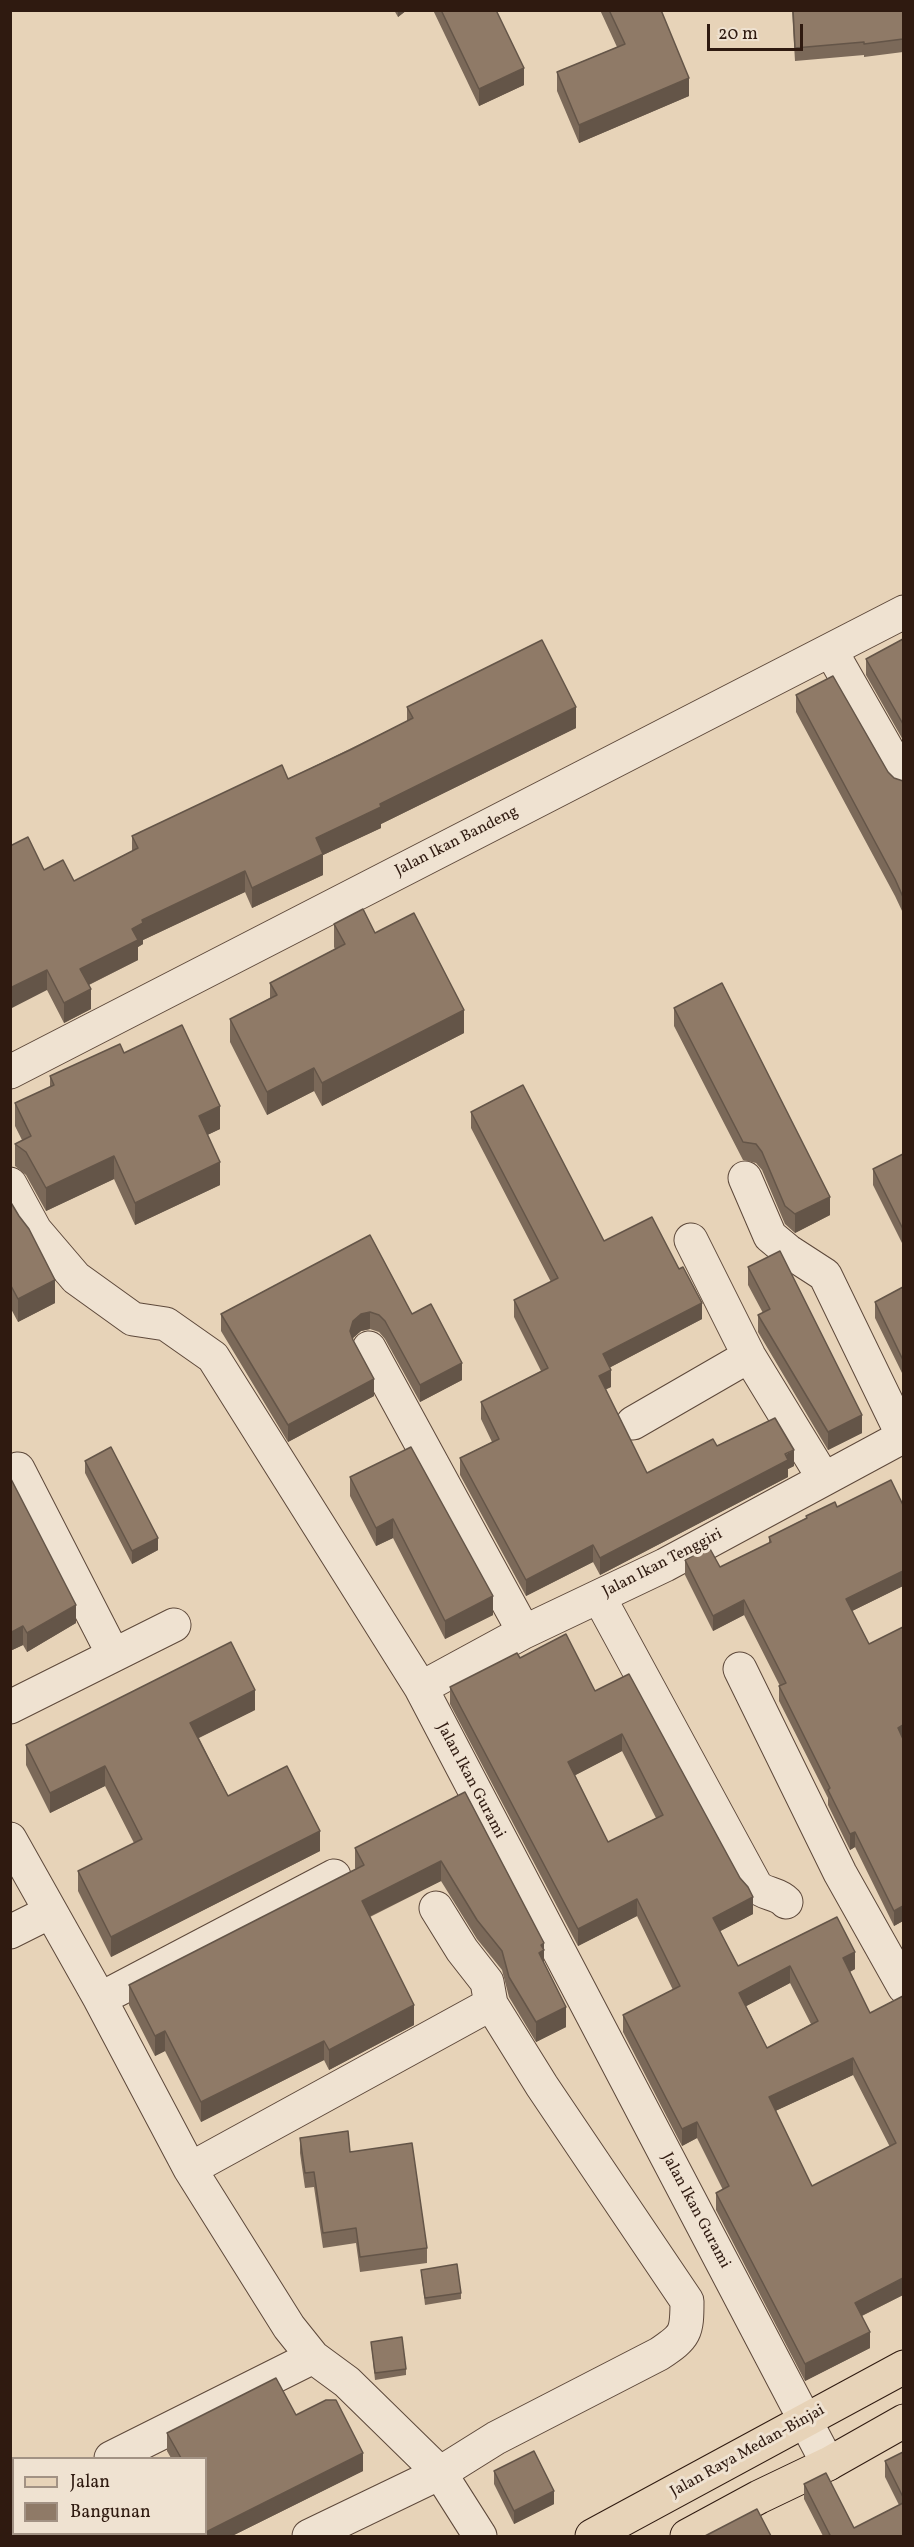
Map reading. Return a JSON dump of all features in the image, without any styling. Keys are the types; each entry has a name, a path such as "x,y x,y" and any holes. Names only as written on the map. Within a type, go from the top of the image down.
{"main road":[{"name":"Jalan Raya Medan-Binjai","path":"592,2536 903,2367"},
{"path":"687,2536 759,2497 828,2464 903,2421"}],"street":[{"name":"Jalan Ikan Bandeng","path":"10,1072 903,612"},
{"path":"831,651 903,779"},
{"path":"745,1178 770,1236 788,1251 825,1275 903,1436"},
{"name":"Jalan Ikan Gurami","path":"10,1184 35,1230 76,1278 133,1319 166,1324 213,1357 421,1688 828,2464"},
{"path":"691,1240 749,1356 824,1479"},
{"path":"369,1348 524,1632"},
{"path":"633,1423 749,1356"},
{"name":"Jalan Ikan Tenggiri","path":"421,1688 524,1632 665,1565 903,1436"},
{"path":"18,1469 113,1654"},
{"path":"599,1597 756,1886 760,1890 781,1896 786,1902"},
{"path":"10,1707 174,1625"},
{"path":"740,1669 840,1872 903,1987"},
{"path":"10,1839 100,1999 190,2169 289,2327 313,2357 347,2382 440,2474 480,2536"},
{"path":"100,1999 334,1876"},
{"path":"309,2536 440,2474 496,2438 659,2354 678,2341 687,2326 687,2301 542,2086 491,2004 487,1982 462,1950 436,1908"},
{"path":"10,1932 50,1912"},
{"path":"190,2169 491,2004"},
{"path":"113,2457 313,2357"}],"building":[{"path":"441,10 496,10 524,68 479,89"},
{"path":"609,10 661,10 689,78 579,125 557,72 625,44"},
{"path":"793,10 903,10 903,39 795,48"},
{"path":"903,639 903,724 866,659"},
{"path":"542,640 576,707 316,838 323,854 252,888 245,871 142,920 143,923 132,929 138,940 80,969 91,989 64,1003 47,970 10,988 10,846 28,837 44,870 63,860 74,881 138,848 132,836 282,765 288,779 350,750 413,718 407,707"},
{"path":"833,676 888,772 894,778 903,781 903,897 796,695"},
{"path":"363,909 375,933 414,913 464,1010 322,1083 314,1068 267,1092 230,1019 277,995 270,983 345,944 334,924"},
{"path":"722,983 830,1197 795,1214 785,1206 762,1152 756,1144 743,1142 674,1008"},
{"path":"182,1025 220,1106 199,1116 220,1162 135,1203 114,1156 46,1188 26,1152 15,1144 31,1136 15,1103 54,1085 50,1076 120,1044 124,1053"},
{"path":"523,1085 604,1241 652,1217 679,1269 683,1267 702,1303 603,1354 611,1370 599,1376 647,1473 713,1439 717,1446 775,1418 794,1450 785,1454 788,1460 600,1558 593,1545 526,1580 460,1458 499,1439 481,1402 548,1368 514,1300 558,1278 471,1112"},
{"path":"903,1154 903,1229 873,1169"},
{"path":"10,1201 29,1229 55,1280 18,1299 10,1284"},
{"path":"370,1235 412,1314 431,1304 462,1363 420,1385 385,1321 379,1315 370,1312 361,1314 353,1321 350,1331 374,1379 288,1425 221,1314"},
{"path":"780,1251 862,1415 828,1432 758,1315 770,1309 748,1267"},
{"path":"903,1287 903,1360 875,1302"},
{"path":"111,1447 158,1538 132,1551 85,1461"},
{"path":"411,1447 493,1596 445,1621 393,1519 376,1528 350,1477"},
{"path":"10,1477 76,1605 27,1633 23,1626 10,1633"},
{"path":"891,1480 903,1505 903,1571 846,1599 869,1644 903,1627 903,1725 898,1728 903,1739 903,1906 894,1911 855,1832 850,1834 828,1790 830,1788 779,1686 786,1683 744,1600 713,1616 685,1560 709,1547 720,1567 771,1542 769,1537 807,1518 806,1516 835,1502 837,1507"},
{"path":"566,1634 595,1691 629,1674 740,1878 753,1897 713,1918 738,1966 837,1917 855,1952 843,1958 870,2013 903,1996 903,2278 855,2303 870,2332 805,2364 716,2193 729,2186 697,2122 682,2129 623,2015 680,1986 637,1899 578,1929 450,1687 517,1653 520,1658","holes":["622,1734 663,1815 608,1842 568,1762","790,1966 818,2021 767,2048 739,1993","853,2058 896,2143 812,2186 769,2097"]},
{"path":"231,1642 255,1690 190,1723 228,1796 287,1766 320,1831 111,1937 78,1871 142,1839 105,1766 50,1793 26,1745"},
{"path":"465,1792 544,1943 541,1945 544,1950 539,1953 566,2007 536,2022 509,1977 502,1951 477,1920 441,1861 362,1901 414,2005 329,2050 324,2041 201,2102 165,2031 155,2036 129,1985 364,1865 355,1848"},
{"path":"348,2131 350,2152 412,2143 427,2248 360,2257 356,2228 323,2233 314,2172 305,2173 300,2138"},
{"path":"457,2264 461,2293 425,2298 421,2270"},
{"path":"402,2337 406,2369 375,2373 371,2342"},
{"path":"276,2378 296,2415 326,2400 336,2400 363,2453 207,2531 207,2457 180,2457 167,2433"},
{"path":"534,2451 554,2491 514,2511 494,2471"},
{"path":"903,2452 903,2497 885,2461"},
{"path":"826,2473 854,2528 903,2503 903,2536 827,2536 830,2535 804,2484"},
{"path":"757,2509 771,2536 705,2536"}]}
